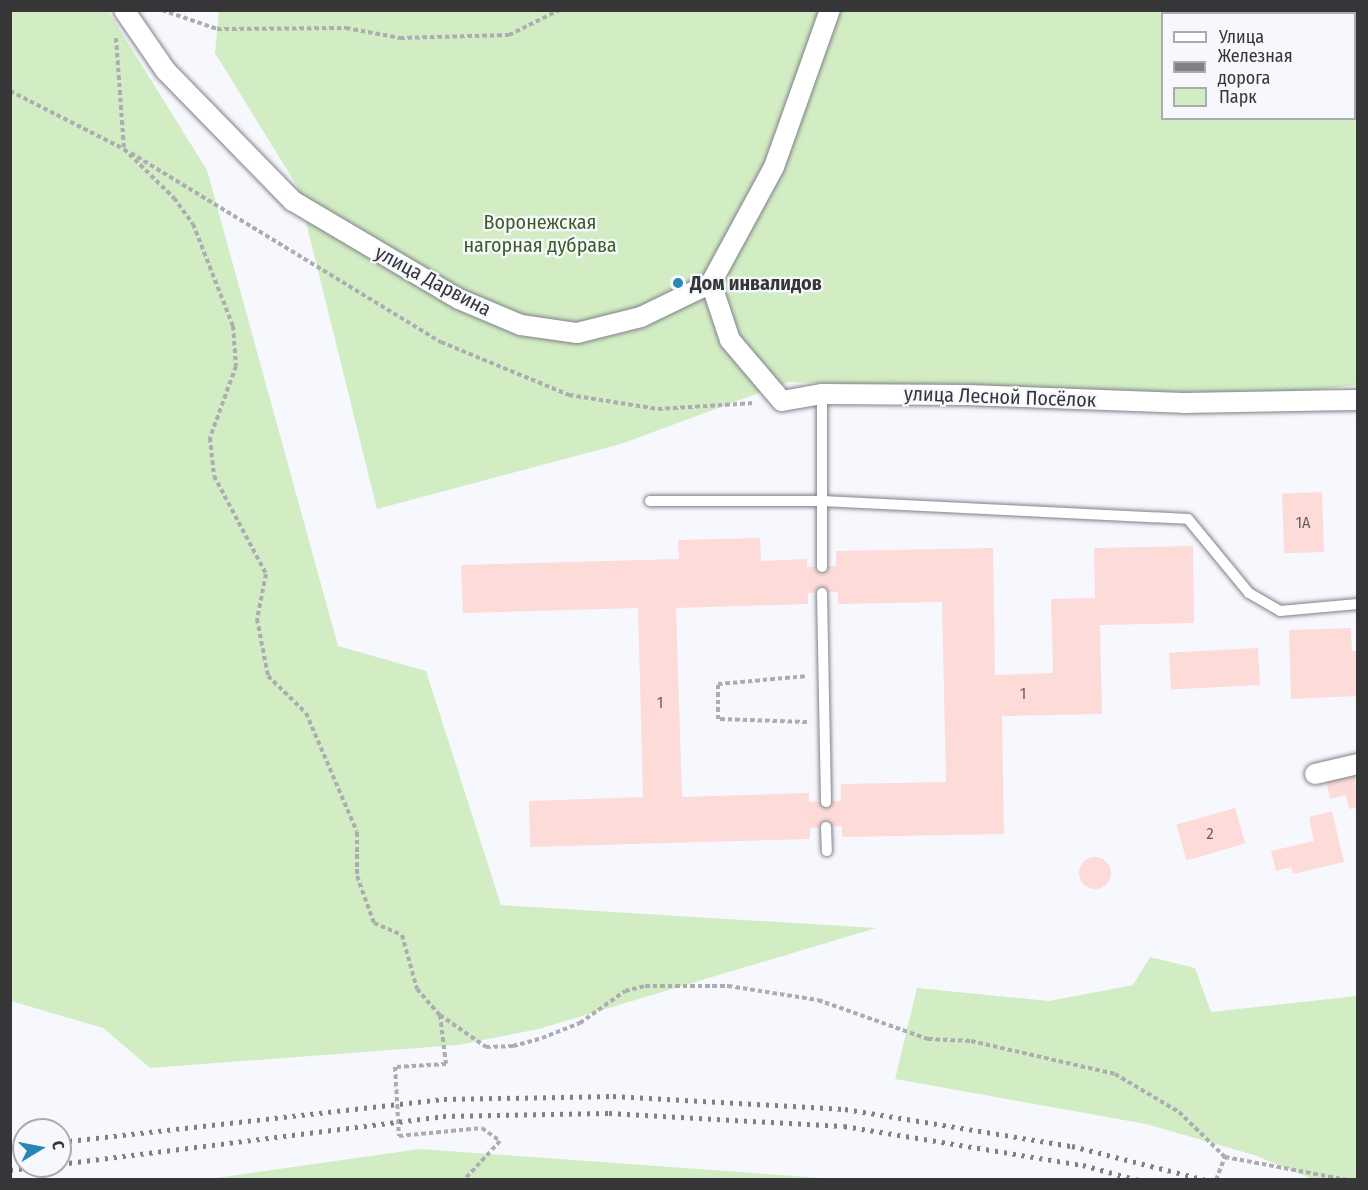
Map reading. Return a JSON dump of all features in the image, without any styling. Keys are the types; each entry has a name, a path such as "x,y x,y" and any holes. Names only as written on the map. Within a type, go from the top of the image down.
{"street":[{"name":"улица Дарвина","path":"124,10 165,71 293,201 459,299 521,325 578,333 641,317 711,283"},
{"path":"782,401 730,340 711,283 774,167 830,10"},
{"name":"улица Лесной Посёлок","path":"782,401 822,394 968,395 1183,403 1358,400"},
{"path":"1315,774 1358,764"}],"lane":[{"path":"822,394 822,567"},
{"path":"650,501 822,501 1188,519 1249,593 1280,611 1358,604"},
{"path":"822,593 826,802"},
{"path":"826,827 827,851"}],"path":[{"path":"162,10 217,29 346,28 400,38 509,35 559,10"},
{"path":"115,34 124,149 174,198 194,224 233,326 236,366 210,438 214,476 266,574 257,619 268,676 306,713 357,832 357,876 374,922 402,935 417,989 440,1015 486,1047 495,1047 542,1038 580,1023 605,1001 645,986 728,986 818,1000 928,1039 971,1041 1115,1074 1179,1112 1225,1157 1348,1179"},
{"path":"10,91 124,149 441,342 569,395 658,409 782,401"},
{"path":"824,674 718,684 718,720 824,722"},
{"path":"440,1015 446,1064 396,1067 399,1137 482,1128 500,1141 464,1179"},
{"path":"1216,1179 1225,1157"}],"green space":[{"name":"Воронежская нагорная дубрава","path":"219,10 1357,11 1357,385 1293,393 1167,393 788,382 621,444 377,509 297,186 215,53"},
{"path":"10,11 108,11 207,170 338,646 426,671 501,905 876,928 539,1029 458,1045 150,1068 103,1028 11,1001"},
{"path":"1150,957 1195,968 1211,1012 1357,996 1357,1179 1312,1179 1254,1155 1146,1124 895,1079 917,988 1049,1001 1133,985"},
{"path":"420,1149 836,1179 209,1179"}],"building":[{"path":"1322,492 1324,552 1284,553 1282,493"},
{"path":"760,538 761,561 807,559 807,567 836,566 836,551 993,548 995,675 1053,673 1051,599 1095,598 1094,548 1193,546 1194,623 1100,625 1102,714 1002,716 1004,834 842,837 842,826 810,828 810,839 530,847 529,801 643,797 638,608 463,613 461,565 679,559 678,540","holes":["838,592 838,604 942,602 946,782 841,784 841,801 809,802 809,793 682,797 676,608 808,604 808,593"]},
{"path":"1351,628 1352,651 1358,651 1358,696 1291,699 1289,630"},
{"path":"1258,648 1260,685 1171,690 1169,653"},
{"path":"1354,768 1358,807 1349,809 1346,795 1330,799 1325,775"},
{"path":"1235,808 1245,844 1187,860 1176,825"},
{"path":"1332,811 1344,862 1293,874 1291,867 1276,871 1271,851 1314,841 1309,817"},
{"path":"1095,857 1106,862 1111,873 1106,884 1095,889 1084,884 1079,873 1084,862"}],"railway":[{"path":"72,1141 444,1099 613,1096 845,1109 1072,1146 1206,1180"},
{"path":"72,1162 443,1116 609,1113 844,1126 1083,1165 1138,1180"}],"place":[{"name":"Дом инвалидов","path":"678,283"}]}
